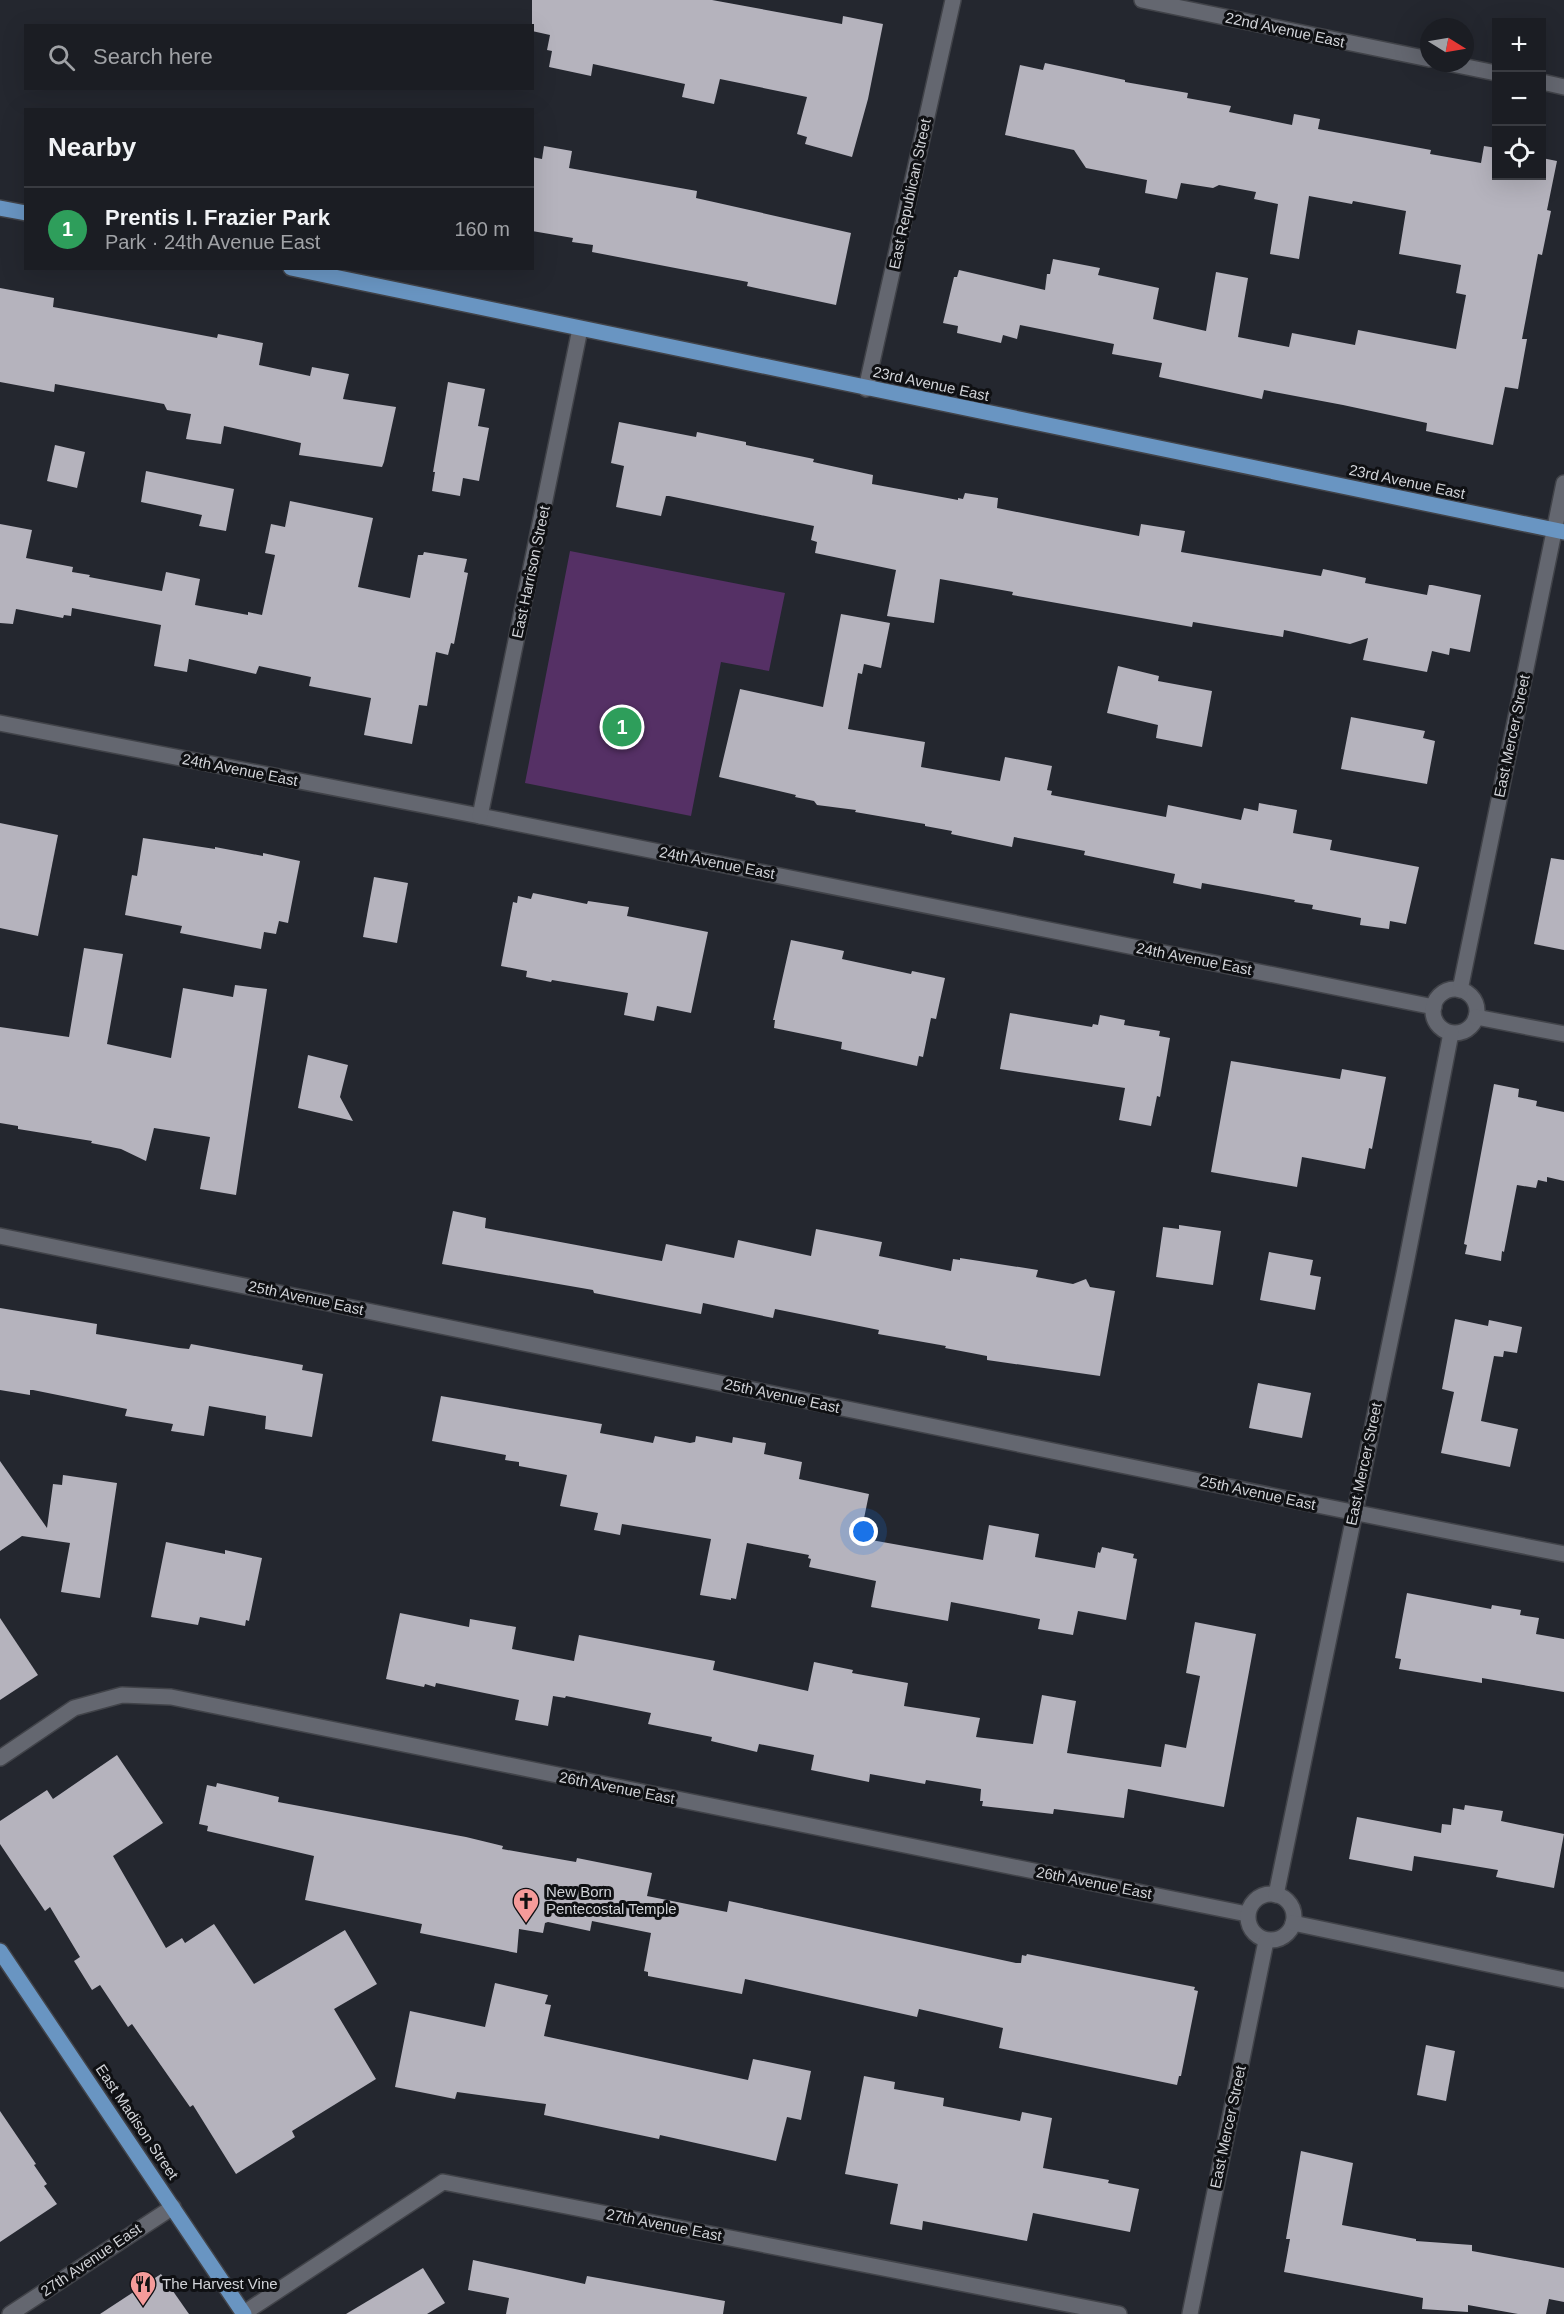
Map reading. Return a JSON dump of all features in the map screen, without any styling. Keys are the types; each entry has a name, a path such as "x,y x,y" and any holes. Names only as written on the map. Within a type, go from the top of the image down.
{"main road":[{"path":"0,208 24,213"},
{"name":"23rd Avenue East","path":"300,270 1559,531"},
{"name":"East Madison Street","path":"0,1951 244,2314"}],"street":[{"name":"East Republican Street","path":"866,389 953,0"},
{"name":"22nd Avenue East","path":"1142,0 1420,57"},
{"path":"1474,68 1492,72"},
{"path":"1546,83 1564,87"},
{"name":"East Harrison Street","path":"480,816 580,329"},
{"name":"East Mercer Street","path":"1460,990 1559,531 1564,483"},
{"name":"24th Avenue East","path":"0,723 480,816 1434,1007"},
{"path":"1460,990 1475,1000 1476,1017 1470,1028 1463,1032 1451,1033 1441,1029 1436,1023 1434,1002 1443,992 1460,990"},
{"path":"1476,1017 1564,1034"},
{"name":"East Mercer Street","path":"1276,1895 1406,1264 1451,1033"},
{"name":"25th Avenue East","path":"0,1236 1564,1554"},
{"name":"26th Avenue East","path":"0,1758 74,1708 122,1695 171,1697 1247,1914"},
{"path":"1262,1895 1276,1895 1286,1899 1291,1905 1294,1912 1293,1923 1283,1938 1266,1941 1250,1930 1247,1914 1256,1899 1262,1895"},
{"path":"1293,1923 1564,1980"},
{"name":"East Mercer Street","path":"1190,2314 1266,1941"},
{"name":"27th Avenue East","path":"244,2314 442,2182 1119,2314"},
{"name":"27th Avenue East","path":"10,2314 173,2206"}],"shaded area":[{"path":"570,551 785,593 769,671 721,662 691,816 525,783"}],"building":[{"path":"532,0 712,0 842,24 843,16 883,24 868,99 852,157 805,144 807,137 797,134 807,97 720,79 714,104 682,97 685,84 593,64 591,76 549,67 552,51 547,50 550,35 534,31 534,24 532,24"},
{"path":"1045,63 1125,80 1125,82 1188,93 1187,98 1231,106 1229,112 1292,125 1294,114 1320,119 1318,129 1431,150 1430,154 1481,163 1484,146 1492,147 1492,180 1546,180 1546,159 1557,161 1547,210 1551,211 1542,255 1538,254 1522,339 1527,339 1518,389 1505,387 1493,445 1426,431 1427,423 1343,405 1264,390 1262,399 1159,377 1162,363 1112,354 1114,344 1020,325 1017,339 1003,335 1001,343 957,333 958,326 943,323 954,277 957,277 959,270 1045,290 1047,274 1050,274 1053,259 1100,268 1098,275 1159,288 1153,319 1206,331 1216,272 1248,278 1238,337 1289,347 1292,333 1355,345 1358,330 1456,349 1466,295 1456,293 1461,265 1399,254 1406,211 1309,196 1299,259 1270,254 1278,204 1254,199 1256,192 1219,185 1213,188 1181,183 1177,199 1145,193 1147,180 1086,168 1074,150 1005,135 1020,65 1043,70"},
{"path":"544,146 572,151 569,168 697,191 696,198 851,233 836,305 747,286 748,282 592,252 593,245 572,242 573,238 534,231 534,157 542,159"},
{"path":"0,288 54,298 53,307 217,338 218,334 263,343 259,365 310,376 312,367 349,374 343,399 396,407 382,467 299,455 301,443 224,426 221,444 186,439 191,414 167,410 164,404 55,384 54,392 0,382"},
{"path":"448,382 485,389 478,426 489,428 479,481 463,478 460,496 432,491"},
{"path":"619,422 696,437 697,432 746,442 746,445 814,459 813,462 873,475 872,484 958,500 958,498 963,499 965,493 998,498 997,508 1139,536 1141,524 1185,531 1181,552 1321,576 1323,569 1366,578 1365,583 1427,595 1429,585 1432,585 1481,595 1470,652 1450,648 1449,655 1432,651 1427,672 1363,660 1368,638 1350,644 1284,630 1283,637 1193,622 1192,627 1012,595 1013,592 940,579 934,623 887,616 896,570 815,553 817,542 811,540 814,526 669,496 666,496 661,516 616,507 624,466 611,463"},
{"path":"55,445 85,452 77,488 47,481"},
{"path":"146,471 234,489 226,531 199,526 202,515 141,502"},
{"path":"290,501 373,518 358,587 410,598 418,555 423,555 424,552 467,559 464,572 468,573 454,644 451,643 448,655 436,652 427,706 419,705 412,744 364,735 371,698 309,686 311,677 259,666 256,674 189,659 187,672 154,666 161,625 72,608 71,616 64,615 63,618 16,609 13,624 0,623 0,524 32,530 26,558 73,567 72,572 90,575 89,577 162,591 166,572 200,579 195,605 248,615 248,612 262,615 275,555 265,553 271,524 285,527"},
{"path":"841,614 890,623 881,668 864,664 862,674 858,673 848,729 925,742 921,767 1000,781 1005,757 1052,766 1047,790 1052,791 1051,795 1166,817 1168,805 1241,820 1244,808 1258,811 1259,803 1297,810 1293,833 1332,840 1330,850 1419,867 1406,924 1390,921 1389,929 1360,925 1361,918 1312,909 1313,905 1294,902 1295,900 1202,883 1201,889 1173,883 1175,874 1084,855 1085,851 1014,837 1012,847 951,834 952,831 925,826 925,824 855,812 856,810 817,805 814,801 795,797 796,795 719,777 740,689 823,707"},
{"path":"1118,666 1159,676 1158,681 1212,691 1202,747 1156,738 1158,725 1107,713"},
{"path":"1351,717 1425,731 1423,738 1435,741 1427,784 1341,769"},
{"path":"0,823 58,835 38,936 0,928"},
{"path":"143,838 263,856 263,853 300,861 288,923 279,921 276,934 264,932 261,949 180,933 182,926 125,915 132,875 137,876"},
{"path":"1551,858 1564,860 1564,950 1534,944"},
{"path":"374,877 408,883 397,943 363,937"},
{"path":"533,893 587,904 588,901 629,907 627,916 708,932 691,1013 657,1006 654,1021 624,1015 628,993 526,977 527,971 501,966 513,902 517,903 518,896 531,899"},
{"path":"791,940 844,951 842,959 911,974 912,971 945,978 936,1019 931,1018 923,1057 919,1056 917,1066 841,1049 842,1042 774,1028 775,1020 773,1020"},
{"path":"84,948 123,954 107,1044 171,1058 183,988 233,997 235,985 267,989 236,1195 200,1189 210,1137 154,1128 146,1161 121,1149 91,1143 92,1141 18,1129 18,1126 0,1123 0,1027 69,1037"},
{"path":"1010,1013 1092,1027 1093,1024 1098,1025 1100,1015 1125,1020 1124,1025 1160,1031 1159,1036 1170,1038 1160,1097 1157,1096 1151,1126 1119,1120 1125,1088 1000,1069"},
{"path":"308,1055 348,1065 340,1097 353,1121 298,1108"},
{"path":"1231,1061 1340,1079 1342,1069 1386,1077 1372,1149 1369,1148 1365,1169 1302,1157 1297,1187 1211,1172"},
{"path":"1494,1084 1519,1089 1518,1097 1537,1101 1536,1106 1564,1112 1564,1181 1547,1177 1547,1182 1538,1180 1536,1188 1517,1185 1501,1261 1465,1254 1467,1245 1464,1244"},
{"path":"453,1211 486,1218 485,1228 662,1261 666,1244 734,1258 738,1240 811,1256 816,1229 882,1242 879,1256 951,1271 953,1259 960,1260 960,1258 1038,1270 1036,1277 1073,1284 1086,1279 1090,1287 1115,1291 1100,1376 987,1360 987,1356 945,1348 946,1346 878,1334 879,1330 775,1309 773,1318 703,1303 701,1314 594,1293 593,1290 442,1264"},
{"path":"1179,1225 1221,1231 1213,1285 1156,1277 1163,1227 1179,1229"},
{"path":"1269,1252 1313,1260 1310,1275 1321,1277 1315,1310 1260,1300"},
{"path":"0,1308 97,1324 96,1334 179,1348 189,1349 191,1344 303,1365 302,1370 323,1374 312,1437 265,1429 266,1416 209,1406 204,1436 171,1431 173,1424 125,1416 127,1409 33,1390 30,1390 30,1395 0,1390"},
{"path":"1455,1319 1488,1326 1489,1320 1522,1327 1517,1353 1504,1351 1503,1357 1494,1356 1481,1421 1518,1429 1510,1467 1441,1453 1454,1392 1442,1389"},
{"path":"1258,1383 1311,1393 1302,1438 1249,1428"},
{"path":"441,1396 602,1424 600,1433 653,1443 655,1436 690,1443 695,1442 696,1436 732,1443 733,1437 766,1443 764,1454 802,1462 799,1479 869,1494 860,1538 983,1560 989,1525 1039,1534 1035,1557 1095,1568 1098,1552 1100,1553 1102,1547 1134,1554 1133,1558 1137,1559 1126,1620 1078,1611 1073,1635 1038,1629 1040,1619 951,1602 948,1621 871,1607 876,1581 809,1567 811,1559 808,1558 809,1555 747,1543 736,1599 700,1595 711,1539 622,1524 620,1535 594,1530 598,1513 560,1506 567,1475 519,1466 519,1462 505,1460 506,1455 432,1441"},
{"path":"0,1461 47,1528 53,1484 62,1485 63,1475 117,1483 100,1598 61,1592 70,1543 22,1536 0,1551"},
{"path":"166,1542 225,1554 225,1550 262,1558 249,1621 246,1620 245,1626 200,1617 198,1625 151,1617"},
{"path":"1407,1593 1491,1609 1492,1605 1521,1610 1520,1615 1539,1618 1536,1634 1564,1639 1564,1692 1482,1678 1482,1683 1399,1669 1401,1659 1395,1658"},
{"path":"400,1613 469,1627 470,1619 516,1627 512,1649 574,1661 579,1635 715,1661 713,1670 808,1691 814,1662 853,1670 852,1673 908,1683 904,1706 980,1718 976,1737 1033,1744 1042,1695 1076,1701 1067,1753 1161,1767 1165,1744 1186,1748 1200,1676 1186,1673 1195,1622 1256,1634 1224,1807 1128,1789 1124,1818 1054,1809 1053,1814 982,1806 981,1789 926,1780 925,1784 870,1774 869,1782 811,1770 814,1755 759,1744 757,1752 711,1741 712,1737 648,1724 651,1713 566,1696 565,1698 553,1696 548,1726 515,1720 519,1700 436,1683 435,1687 425,1684 424,1687 386,1679"},
{"path":"0,1618 38,1675 0,1700"},
{"path":"117,1755 163,1823 113,1856 166,1948 182,1938 185,1943 214,1924 254,1984 345,1930 377,1984 334,2009 376,2079 292,2131 295,2137 236,2174 193,2105 190,2107 132,2024 128,2027 100,1985 92,1990 74,1961 80,1957 50,1907 45,1911 0,1844 0,1821 47,1790 53,1799"},
{"path":"217,1783 279,1797 278,1802 466,1837 503,1846 502,1849 576,1862 577,1858 652,1873 647,1896 727,1912 729,1901 1016,1963 1021,1963 1022,1955 1027,1954 1195,1987 1194,1990 1198,1991 1181,2076 1179,2076 1177,2085 999,2048 1003,2028 919,2009 917,2017 745,1979 742,1994 648,1976 648,1972 644,1971 651,1933 592,1921 590,1931 548,1922 545,1923 543,1933 519,1929 517,1953 420,1933 422,1924 305,1900 314,1856 207,1831 208,1826 199,1824 207,1785 216,1787"},
{"path":"1465,1805 1503,1811 1501,1821 1564,1834 1554,1888 1496,1877 1498,1870 1414,1856 1412,1871 1349,1859 1357,1817 1441,1833 1442,1824 1451,1825 1453,1808 1464,1810"},
{"path":"495,1983 548,1995 545,2004 551,2005 544,2036 748,2080 753,2059 811,2071 801,2120 787,2117 776,2161 660,2135 659,2139 544,2115 546,2104 457,2092 455,2099 395,2087 410,2011 485,2027"},
{"path":"1426,2045 1455,2051 1446,2101 1417,2095"},
{"path":"864,2076 895,2082 894,2089 944,2098 943,2106 1020,2121 1022,2112 1052,2118 1043,2168 1109,2180 1108,2183 1139,2189 1130,2232 1033,2213 1027,2241 923,2221 922,2230 890,2224 898,2184 845,2174"},
{"path":"0,2111 36,2164 34,2165 47,2184 44,2186 57,2204 0,2242"},
{"path":"1301,2151 1353,2163 1342,2225 1416,2239 1416,2241 1472,2245 1472,2251 1564,2268 1564,2302 1549,2299 1546,2314 1518,2314 1468,2305 1468,2312 1422,2309 1423,2298 1284,2272 1290,2239 1286,2239"},
{"path":"473,2260 585,2284 587,2276 725,2301 723,2314 506,2314 509,2298 468,2290"},
{"path":"423,2268 445,2303 427,2314 346,2314"},
{"path":"161,2274 189,2314 100,2314"}],"place":[{"name":"Prentis I. Frazier Park","path":"622,727"},
{"name":"New Born Pentecostal Temple","path":"526,1924"},
{"name":"The Harvest Vine","path":"143,2307"}]}
